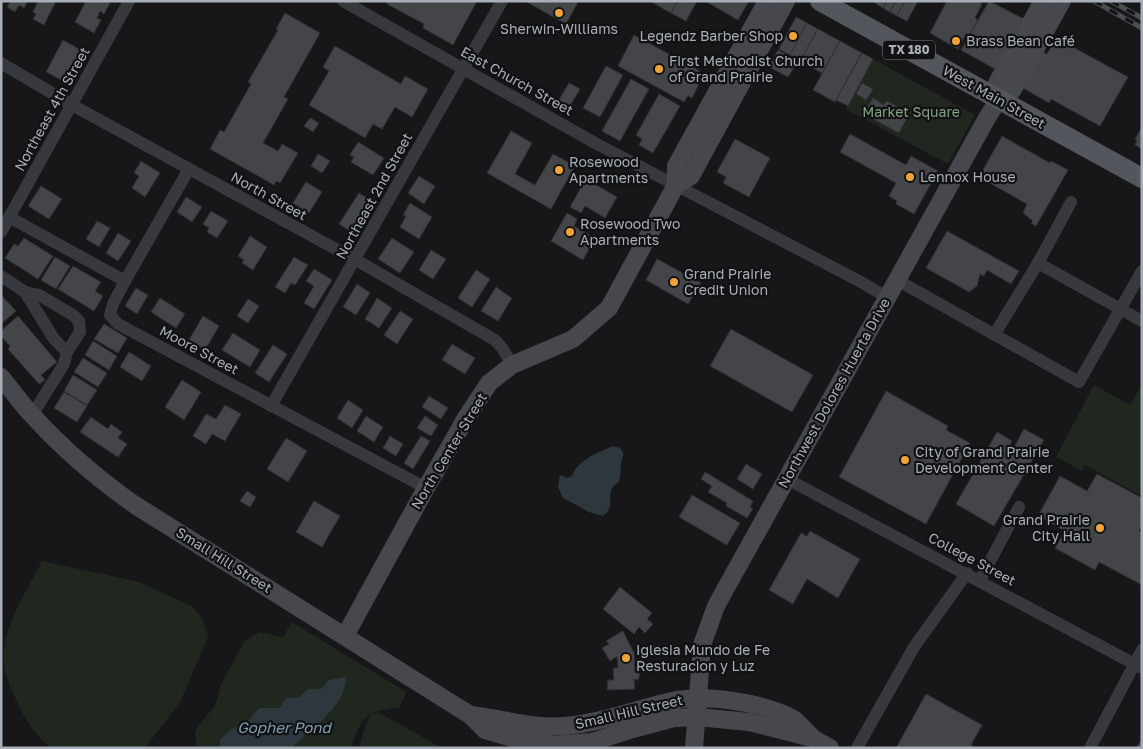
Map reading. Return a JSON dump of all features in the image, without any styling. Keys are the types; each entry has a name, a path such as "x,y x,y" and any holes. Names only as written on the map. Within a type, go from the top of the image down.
{"main road":[{"name":"West Main Street","path":"820,1 1142,178"}],"street":[{"name":"Northeast 4th Street","path":"1,232 129,1"},
{"name":"East Church Street","path":"343,1 595,143 862,282 887,297"},
{"name":"Northeast 2nd Street","path":"272,406 502,1"},
{"name":"North Center Street","path":"345,636 466,418 490,383 512,365 573,339 609,308 676,185 676,166 767,1"},
{"name":"North Center Street","path":"676,185 691,176 786,1"},
{"path":"1042,1 998,83 998,99 1012,91 1062,1"},
{"name":"North Street","path":"1,63 72,105 356,260 495,340 503,348 512,365"},
{"name":"Northwest Dolores Huerta Drive","path":"694,748 702,645 716,606 998,99"},
{"path":"9,217 125,281 189,169"},
{"path":"994,335 1038,263 1071,202"},
{"path":"1038,263 1142,322"},
{"path":"897,280 1049,367 1080,382 1142,271"},
{"path":"1,276 25,292 54,339 67,352"},
{"name":"Moore Street","path":"125,281 113,304 110,315 118,324 426,488"},
{"path":"25,292 39,294 59,306 79,321 80,332 67,352 64,364 32,415"},
{"name":"Small Hill Street","path":"1,377 32,415 76,459 105,484 135,505 470,716 485,730 520,740 554,745 592,742 674,718 697,717 749,722 812,738"},
{"name":"College Street","path":"786,479 967,573 1097,646 1138,666"},
{"path":"980,580 1019,507"},
{"path":"857,748 914,648 967,573"},
{"path":"1090,748 1138,666 1142,650"},
{"name":"Small Hill Street","path":"470,716 492,717 520,724 564,726 608,718 674,701 698,698 754,704 793,718 812,738"},
{"path":"812,738 830,748"}],"green space":[{"name":"Market Square","path":"873,59 975,115 948,164 846,109"},
{"path":"1142,384 1142,496 1085,465 1082,471 1056,457 1094,385 1130,405"},
{"path":"42,561 139,582 193,607 203,620 208,637 180,702 145,748 51,748 35,733 23,715 6,675 4,652 10,625"},
{"path":"292,622 406,692 400,707 372,713 362,721 351,748 197,748 195,732 215,706 221,684 244,642 259,632 283,637"},
{"path":"378,712 442,748 359,748 370,715"}],"water":[{"path":"613,446 620,448 624,454 619,482 612,489 610,506 606,513 603,516 589,512 563,498 558,487 560,475 568,478 572,476 584,461"},
{"name":"Gopher Pond","path":"346,677 340,698 334,707 291,748 219,748 220,739 232,729 248,721 259,708 280,708 286,698 298,698 308,689 321,689 329,680"}],"building":[{"path":"11,1 28,1 24,8 19,5 15,12 7,7"},
{"path":"38,1 56,1 44,25 33,19 36,14 33,12"},
{"path":"86,1 111,1 104,14 100,11 97,18 101,20 94,33 75,22"},
{"path":"388,1 477,1 453,45 423,28 424,24 387,4"},
{"name":"Sherwin-Williams","path":"525,1 577,1 578,2 566,24"},
{"path":"650,1 678,1 671,13"},
{"path":"678,1 697,1 686,21 671,13"},
{"path":"705,1 749,1 738,20"},
{"path":"876,1 887,1 883,8 875,3"},
{"path":"887,1 896,1 890,12 883,8"},
{"path":"896,1 905,1 897,16 890,12"},
{"path":"905,1 918,1 907,21 897,16"},
{"path":"947,1 977,1 982,4 975,18 978,20 969,36 966,34 958,49 930,33"},
{"path":"989,1 1024,19 995,69 961,50"},
{"path":"285,13 320,33 284,97 288,99 263,143 278,151 282,144 298,153 280,183 276,181 274,185 210,149 220,130 224,132 251,84 248,82 278,30 276,29"},
{"name":"Legendz Barber Shop","path":"796,17 807,23 790,55 779,49"},
{"path":"807,23 818,29 800,61 790,55"},
{"path":"818,29 840,41 822,73 800,61"},
{"name":"First Methodist Church of Grand Prairie","path":"634,35 700,71 696,78 701,80 692,98 688,96 684,102 618,66"},
{"path":"1056,38 1128,77 1100,126 1051,99 1049,103 1023,88 1043,52 1047,54"},
{"path":"63,40 84,52 67,83 46,72"},
{"path":"840,41 862,53 835,102 813,90"},
{"path":"335,46 401,84 405,76 428,89 412,117 395,107 382,129 373,124 365,138 309,105 329,71 323,67"},
{"path":"778,50 798,61 788,77 769,67"},
{"path":"862,53 873,59 848,106 836,100"},
{"path":"606,66 623,75 600,117 583,108"},
{"path":"631,79 649,89 620,141 602,131"},
{"path":"569,83 580,89 565,114 554,108"},
{"path":"862,83 873,89 866,100 856,94"},
{"path":"659,94 680,106 653,153 639,145 642,139 636,135"},
{"path":"873,98 884,105 886,101 893,104 899,108 896,112 907,118 899,133 864,114"},
{"path":"310,118 319,123 313,132 304,126"},
{"path":"1142,127 1142,149 1135,145 1137,140 1135,139"},
{"name":"Rosewood Apartments","path":"511,131 532,143 515,174 535,185 553,154 575,166 551,209 487,173"},
{"name":"Lennox House","path":"850,134 906,165 911,156 938,171 914,214 896,204 897,201 889,196 896,183 840,152"},
{"path":"1002,136 1050,163 1051,161 1068,170 1036,226 1023,213 1027,204 979,177"},
{"path":"735,139 770,158 749,197 723,183 726,177 717,172"},
{"path":"358,142 384,158 373,175 351,162 354,157 350,155"},
{"path":"318,154 330,161 322,173 311,166"},
{"path":"141,161 160,173 145,197 132,188 139,176 134,173"},
{"path":"419,176 435,186 424,204 408,193"},
{"name":"Rosewood Two Apartments","path":"586,179 617,197 605,218 585,206 581,213 570,207"},
{"path":"306,182 322,192 309,213 293,203"},
{"path":"41,186 62,199 49,219 28,206"},
{"path":"359,193 373,202 353,233 339,224"},
{"path":"186,197 202,207 192,222 177,212"},
{"path":"410,203 432,217 419,239 400,227 406,216 403,215"},
{"path":"211,211 228,221 217,238 207,232 209,228 203,224"},
{"name":"Rosewood Two Apartments","path":"567,213 577,219 574,226 595,238 583,260 551,241"},
{"path":"97,221 110,228 99,247 86,239"},
{"path":"947,231 1019,271 1011,284 987,270 984,276 980,274 977,286 969,292 926,268"},
{"path":"118,233 131,241 118,261 106,253"},
{"path":"250,236 267,247 253,270 242,263 244,260 238,256"},
{"path":"24,238 53,256 38,279 5,258 14,244 18,246"},
{"path":"392,238 414,252 400,273 378,259"},
{"path":"431,250 446,259 433,279 419,270"},
{"path":"55,257 70,266 56,289 41,280"},
{"path":"294,257 308,265 295,285 291,283 285,293 275,287"},
{"name":"Grand Prairie Credit Union","path":"657,259 701,283 688,304 646,280"},
{"path":"73,266 101,282 95,291 103,296 94,311 58,289"},
{"path":"314,269 332,280 314,309 304,303 314,286 306,281"},
{"path":"476,270 490,279 472,307 458,298"},
{"path":"357,284 370,293 356,315 343,307"},
{"path":"496,287 512,298 498,321 481,311"},
{"path":"136,288 148,295 137,314 125,306"},
{"path":"1,295 16,311 1,324"},
{"path":"160,298 185,314 176,328 151,312"},
{"path":"377,298 392,308 379,328 365,319"},
{"path":"248,299 259,306 248,323 237,316"},
{"path":"400,311 413,319 397,344 384,335"},
{"path":"18,316 57,362 41,375 45,380 39,384 8,349 10,346 1,336 1,331"},
{"path":"203,316 219,326 205,350 189,340"},
{"path":"104,324 127,338 118,353 94,339"},
{"path":"731,329 813,375 792,412 710,366"},
{"path":"233,333 260,350 250,367 222,350"},
{"path":"93,341 117,356 109,370 85,355"},
{"path":"452,344 475,358 465,374 442,360"},
{"path":"273,345 287,354 269,382 255,373"},
{"path":"129,352 151,366 142,381 120,367"},
{"path":"83,358 107,373 98,387 74,372"},
{"path":"73,375 97,390 87,405 64,391"},
{"path":"182,380 201,392 184,420 165,407"},
{"name":"City of Grand Prairie Development Center","path":"886,391 948,426 946,430 970,443 926,524 839,477"},
{"path":"64,392 87,406 77,422 54,408"},
{"path":"429,396 448,408 441,419 422,407"},
{"path":"348,400 363,410 352,428 337,418"},
{"path":"225,405 241,414 225,441 212,434 206,444 193,436 206,414 216,419"},
{"path":"366,416 383,427 374,442 357,431"},
{"path":"425,416 438,425 431,436 417,428"},
{"path":"91,417 108,429 111,424 122,432 118,438 127,444 118,457 80,432"},
{"path":"1024,429 1044,440 994,526 956,504 997,432 1012,441 1009,447 1013,449"},
{"path":"390,436 403,444 396,456 383,448"},
{"path":"421,436 430,441 413,469 404,463"},
{"path":"286,438 307,451 288,482 267,469"},
{"path":"746,464 762,474 753,489 737,479"},
{"path":"705,472 753,501 750,507 753,509 747,518 726,506 727,503 708,492 712,486 701,479"},
{"name":"Grand Prairie City Hall","path":"1097,474 1142,498 1140,510 1142,511 1142,525 1139,531 1142,533 1142,585 1099,562 1095,570 1055,548 1065,531 1038,516 1060,476 1087,491"},
{"path":"247,491 256,497 250,507 240,501"},
{"path":"692,495 740,523 727,545 679,517"},
{"path":"314,501 340,516 322,547 296,532"},
{"path":"810,531 860,559 838,598 807,579 793,604 769,590 801,533 807,536"},
{"name":"Iglesia Mundo de Fe Resturacion y Luz","path":"620,587 652,613 647,619 653,624 645,633 639,627 634,634 603,609"},
{"name":"Iglesia Mundo de Fe Resturacion y Luz","path":"623,631 634,653 635,672 640,673 638,680 634,679 635,689 607,690 608,680 614,680 613,668 618,668 617,656 610,661 602,648 609,644 606,641"},
{"path":"926,694 982,725 971,745 976,748 896,748"},
{"path":"1142,739 1142,748 1136,748"}],"railway":[{"path":"1094,1 1142,28"},
{"path":"1111,1 1142,18"}],"place":[{"name":"Sherwin-Williams","path":"559,13"},
{"name":"Legendz Barber Shop","path":"793,36"},
{"name":"Brass Bean Café","path":"956,41"},
{"name":"First Methodist Church of Grand Prairie","path":"659,69"},
{"name":"Rosewood Apartments","path":"559,170"},
{"name":"Lennox House","path":"910,177"},
{"name":"Rosewood Two Apartments","path":"570,232"},
{"name":"Grand Prairie Credit Union","path":"674,282"},
{"name":"City of Grand Prairie Development Center","path":"905,460"},
{"name":"Grand Prairie City Hall","path":"1100,528"},
{"name":"Iglesia Mundo de Fe Resturacion y Luz","path":"626,658"}]}
